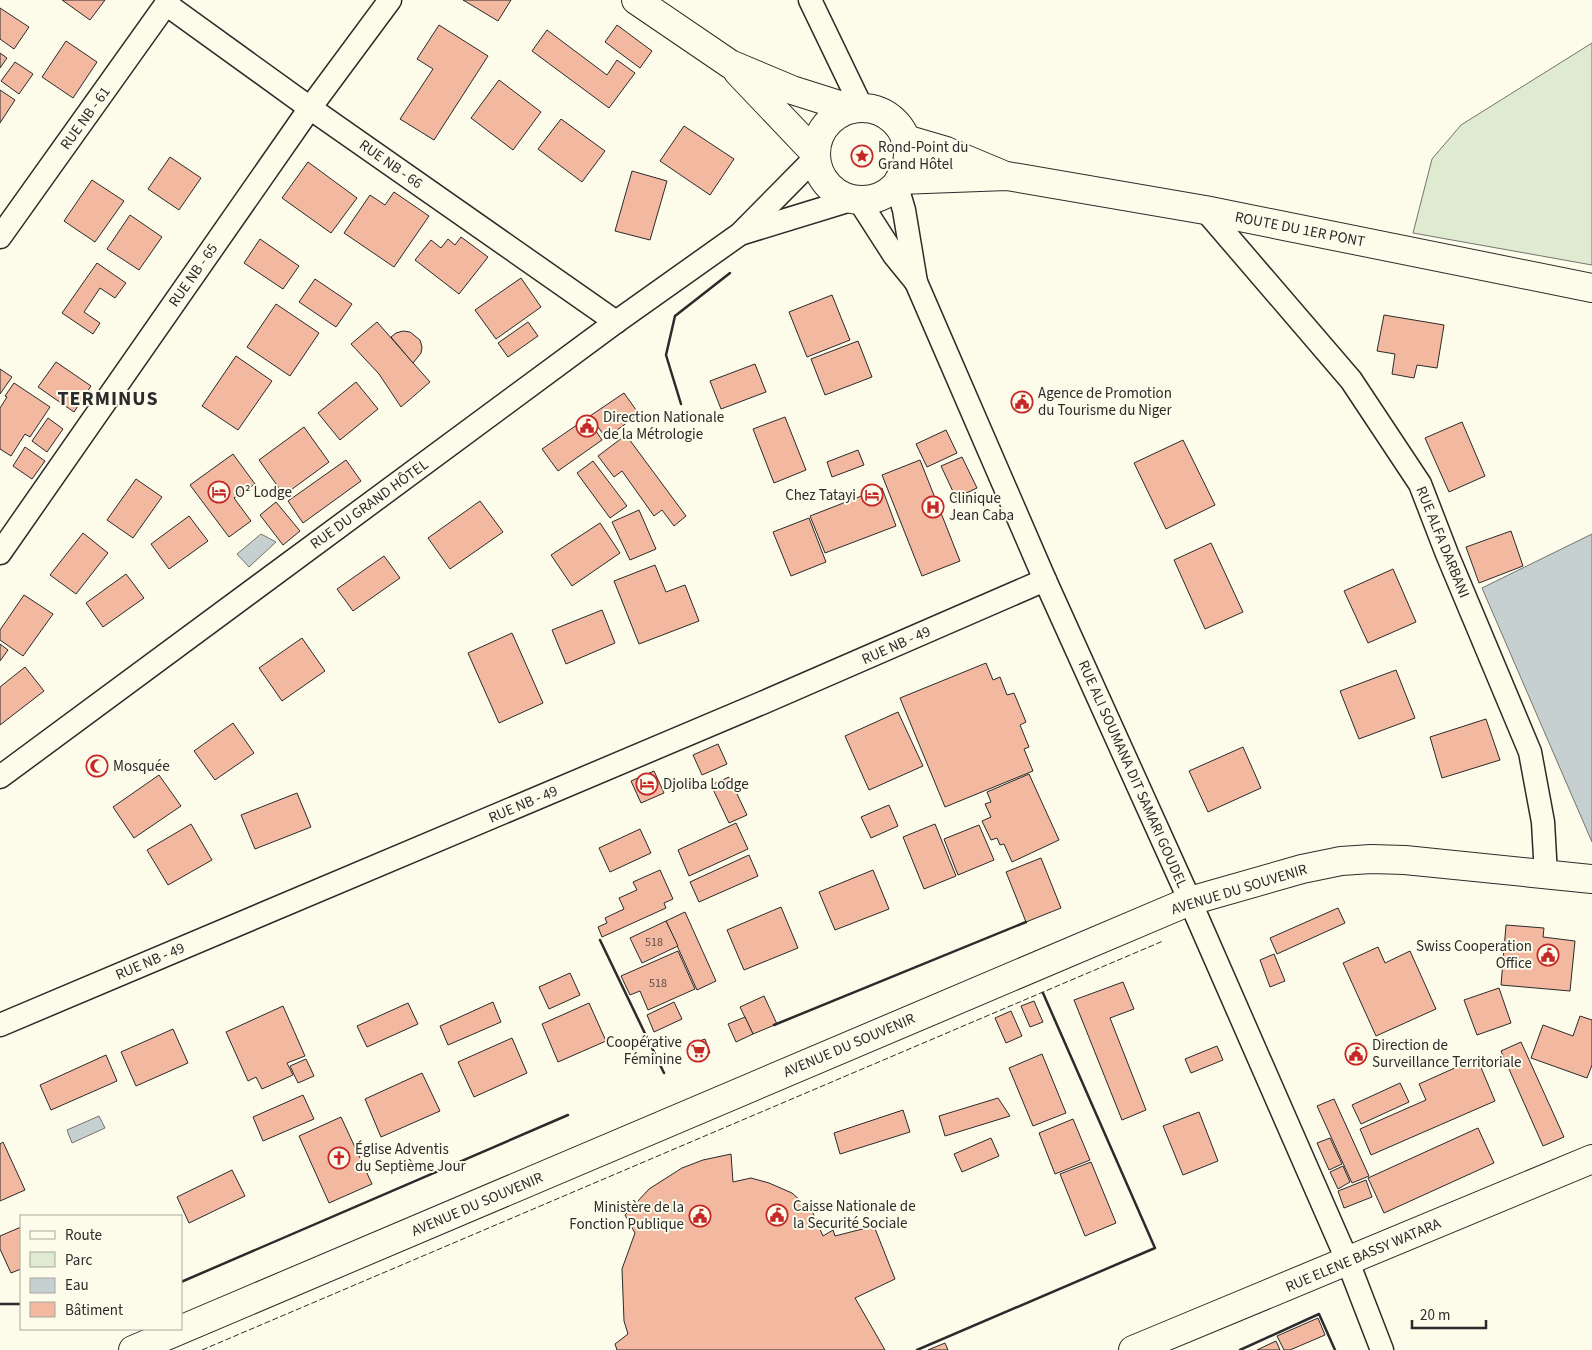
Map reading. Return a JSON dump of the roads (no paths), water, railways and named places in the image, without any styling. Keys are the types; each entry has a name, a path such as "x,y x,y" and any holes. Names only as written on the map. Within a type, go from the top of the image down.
{"main road":[{"path":"636,0 730,64 792,90 857,108 880,112 888,116 896,123 905,139 908,150 907,161 898,182 879,196 869,199 856,199 839,194 827,184 819,172 815,155 818,138 826,124 838,114 857,108"},
{"path":"730,64 815,155"},
{"name":"ROUTE DU 1ER PONT","path":"905,139 946,152 1007,176 1205,210 1592,288"},
{"name":"ROUTE DU 1ER PONT","path":"898,182 1007,176"},
{"name":"AVENUE DU SOUVENIR","path":"182,1329 1190,900 1302,869 1351,860 1405,860 1592,879"},
{"name":"RUE ELENE BASSY WATARA","path":"1133,1350 1592,1159"},
{"name":"AVENUE DU SOUVENIR","path":"133,1350 180,1330"}],"street":[{"name":"RUE NB - 65","path":"0,553 310,108 390,0"},
{"path":"810,0 821,10 857,108"},
{"name":"RUE NB - 66","path":"168,2 310,108 616,322"},
{"name":"RUE NB - 61","path":"0,237 168,2"},
{"name":"RUE DU GRAND HÔTEL","path":"0,778 616,322 740,234 815,155"},
{"name":"RUE ALI SOUMANA DIT SAMARI GOUDEL","path":"898,182 916,282 1044,580 1190,900 1348,1262 1382,1350"},
{"name":"RUE DU GRAND HÔTEL","path":"740,234 856,199"},
{"name":"RUE ALI SOUMANA DIT SAMARI GOUDEL","path":"856,199 894,255 916,282"},
{"name":"RUE ALFA DARBANI","path":"1205,210 1351,380 1420,484 1447,554 1530,752 1543,822 1546,874"},
{"name":"RUE NB - 49","path":"0,1024 762,703 1044,580"}],"water":[{"path":"261,534 276,542 249,567 237,554"},
{"path":"1592,534 1592,842 1482,588"},
{"path":"99,1116 105,1128 72,1143 67,1130"}],"place":[{"name":"Rond-Point du Grand Hôtel","path":"862,156"},
{"name":"Agence de Promotion du Tourisme du Niger","path":"1022,402"},
{"name":"Direction Nationale de la Métrologie","path":"587,426"},
{"name":"O² Lodge","path":"219,492"},
{"name":"Chez Tatayi","path":"872,495"},
{"name":"Clinique Jean Caba","path":"933,507"},
{"name":"Mosquée","path":"97,766"},
{"name":"Djoliba Lodge","path":"647,784"},
{"name":"Swiss Cooperation Office","path":"1548,955"},
{"name":"Coopérative Féminine","path":"698,1051"},
{"name":"Direction de Surveillance Territoriale","path":"1356,1054"},
{"name":"Église Adventis du Septième Jour","path":"339,1158"},
{"name":"Caisse Nationale de la Securité Sociale","path":"777,1215"},
{"name":"Ministère de la Fonction Publique","path":"700,1216"}],"district":[{"name":"TERMINUS","path":"108,398"}]}
